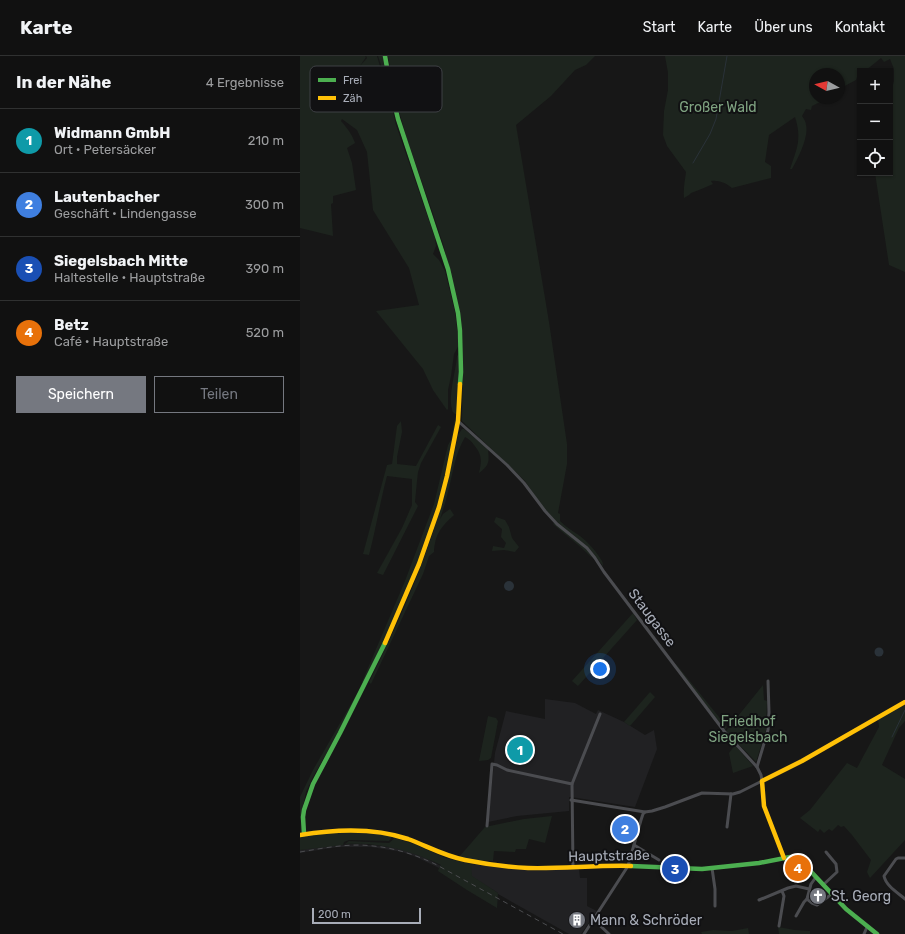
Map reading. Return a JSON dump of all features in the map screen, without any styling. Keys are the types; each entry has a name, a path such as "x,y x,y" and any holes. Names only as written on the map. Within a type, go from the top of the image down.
{"street":[{"path":"385,56 387,66"},
{"path":"302,834 306,800 375,664 420,564 439,507 458,421 461,372 458,313 448,269 396,112"},
{"name":"Staugasse","path":"458,421 507,465 524,483 557,524 587,548 724,732 757,767 761,774 764,806 784,858"},
{"path":"757,767 768,730 768,681"},
{"path":"572,800 646,812 665,807 702,793 731,794 740,792 802,761 905,702"},
{"path":"573,867 572,784 600,714"},
{"path":"487,826 492,764 507,770 572,784"},
{"path":"727,827 731,794"},
{"path":"584,934 628,866 643,814 646,812"},
{"name":"Hauptstraße","path":"302,834 346,830 379,832 407,839 455,858 473,862 516,867 628,866 712,868 759,863 790,857 802,862 846,909 877,934"},
{"path":"634,845 659,860"},
{"path":"823,885 837,872 836,864 826,852"},
{"path":"905,858 898,858 884,876 884,880 905,899"},
{"path":"712,868 715,889 715,906"},
{"path":"796,916 807,899 809,889 816,877"},
{"path":"760,900 796,886 809,889"},
{"path":"779,926 784,896 782,891"},
{"path":"807,899 817,905 832,894"},
{"path":"594,919 609,934"},
{"path":"864,934 867,927"}],"shaded area":[{"path":"507,581 511,581 514,586 511,591 507,591 504,588 504,584"},
{"path":"877,648 881,648 883,652 881,656 877,656 875,654 875,650"},
{"path":"545,699 575,703 596,714 598,710 624,722 645,735 654,730 657,749 635,807 569,797 569,811 517,816 488,822 495,753 506,711 545,719"},
{"path":"358,844 402,849 426,858 441,866 439,868 402,852 371,847 338,847 300,853 300,850 335,845"},
{"path":"471,864 532,870 579,869 580,878 587,878 587,906 597,911 581,934 569,934 498,894 471,876"}],"green space":[{"path":"300,56 365,56 366,57 360,66 310,66 310,112 393,112 396,125 435,238 436,246 433,254 439,260 445,271 455,312 459,345 454,354 448,390 447,410 433,390 423,369 376,311 419,305 409,268 373,210 367,152 357,130 342,119 341,121 351,134 355,143 347,148 352,163 356,190 333,196 333,203 331,204 333,236 300,228"},
{"path":"366,56 377,56 380,66 360,66 367,58"},
{"path":"378,56 383,56 384,66 381,66"},
{"path":"388,56 595,56 586,65 575,70 551,96 516,125 549,322 567,444 567,464 558,513 560,514 560,521 588,543 602,561 603,566 589,548 556,521 541,505 525,481 462,421 463,334 444,247 399,112 442,112 442,66 390,66"},
{"name":"Großer Wald","path":"665,56 905,56 905,272 889,265 875,176 893,176 894,69 890,59 884,62 881,58 869,68 857,68 856,80 845,86 845,68 809,68 809,104 816,104 812,106 811,110 806,109 802,116 805,120 807,130 802,147 792,169 790,169 798,143 798,131 795,117 769,135 765,162 771,166 771,178 732,188 722,182 711,181 713,184 691,193 684,198 686,172 667,146 663,135 664,111 668,90 668,73"},
{"path":"459,354 460,368 457,414 455,414 452,411 451,397 457,356"},
{"path":"455,419 456,421 450,455 432,522 408,588 394,620 364,682 362,682 405,581 434,504"},
{"path":"401,421 402,432 397,464 416,466 438,425 441,427 421,463 418,472 415,502 418,506 383,575 377,573 402,528 412,505 412,479 387,476 369,555 363,554 387,465 392,464 397,426"},
{"path":"462,429 464,429 488,449 489,457 487,465 479,473 481,461 480,455 472,442 465,437 457,457 440,519 443,514 450,509 454,515 442,527 437,536 434,552 429,556 423,574 371,684 369,682 402,613 430,541 445,492 458,435"},
{"path":"496,517 505,520 509,527 512,538 519,547 515,552 504,550 492,551 493,546 504,548 506,543 501,537 502,529 494,522"},
{"path":"554,523 586,549 592,557 553,524"},
{"path":"633,613 637,620 578,686 572,681"},
{"path":"675,664 727,727 725,730"},
{"path":"362,685 340,730 306,792 300,821 300,797 313,770"},
{"name":"Friedhof Siegelsbach","path":"763,685 764,700 767,701 766,730 756,762 726,731"},
{"path":"650,692 655,697 630,726 624,722"},
{"path":"905,704 905,721 899,728 882,765 905,779 905,840 870,878 867,872 871,860 844,826 841,827 838,825 832,831 829,829 824,833 820,829 818,832 800,818 810,810 847,763 857,768 879,727 878,719"},
{"path":"488,716 496,718 498,721 491,758 488,760 479,761"},
{"path":"735,745 753,766 733,773 729,753"},
{"path":"552,816 545,843 529,839 526,849 516,849 515,852 494,851 493,861 474,860 459,857 485,827 524,819"},
{"path":"355,831 383,834 392,837 389,841 349,840 344,842 343,845 300,850 300,836"},
{"path":"395,838 414,844 446,858 471,864 472,876 498,893 497,908 438,871 441,865 418,855 394,848 370,844 345,844 349,841 389,843"},
{"path":"778,927 810,931 810,934 779,934"},
{"path":"748,928 749,934 702,934 701,932 713,930 732,931"}],"waterway":[{"path":"693,163 710,134 716,119 727,56"},
{"path":"892,737 905,710"}],"railway":[{"path":"300,852 336,846 355,845 389,848 405,852 435,864 563,934"}],"traffic: fast":[{"path":"385,56 387,66"},
{"path":"396,112 448,269 458,313 460,331 460,384"},
{"path":"304,834 304,810 313,784 385,643"},
{"path":"631,866 702,869 759,863 790,857 795,858 802,862 846,909 877,934"}],"traffic: slow":[{"path":"385,643 419,564 439,507 458,421 460,384"},
{"path":"784,858 764,806 762,781 802,761 905,702"},
{"path":"300,835 341,830 381,832 408,839 457,858 480,863 512,867 541,868 631,866"}],"place":[{"name":"Widmann GmbH","path":"520,750"},
{"name":"Lautenbacher","path":"625,829"},
{"name":"Betz","path":"798,868"},
{"name":"Siegelsbach Mitte","path":"675,869"},
{"name":"St. Georg","path":"818,896"},
{"name":"Mann & Schröder","path":"577,920"}]}
